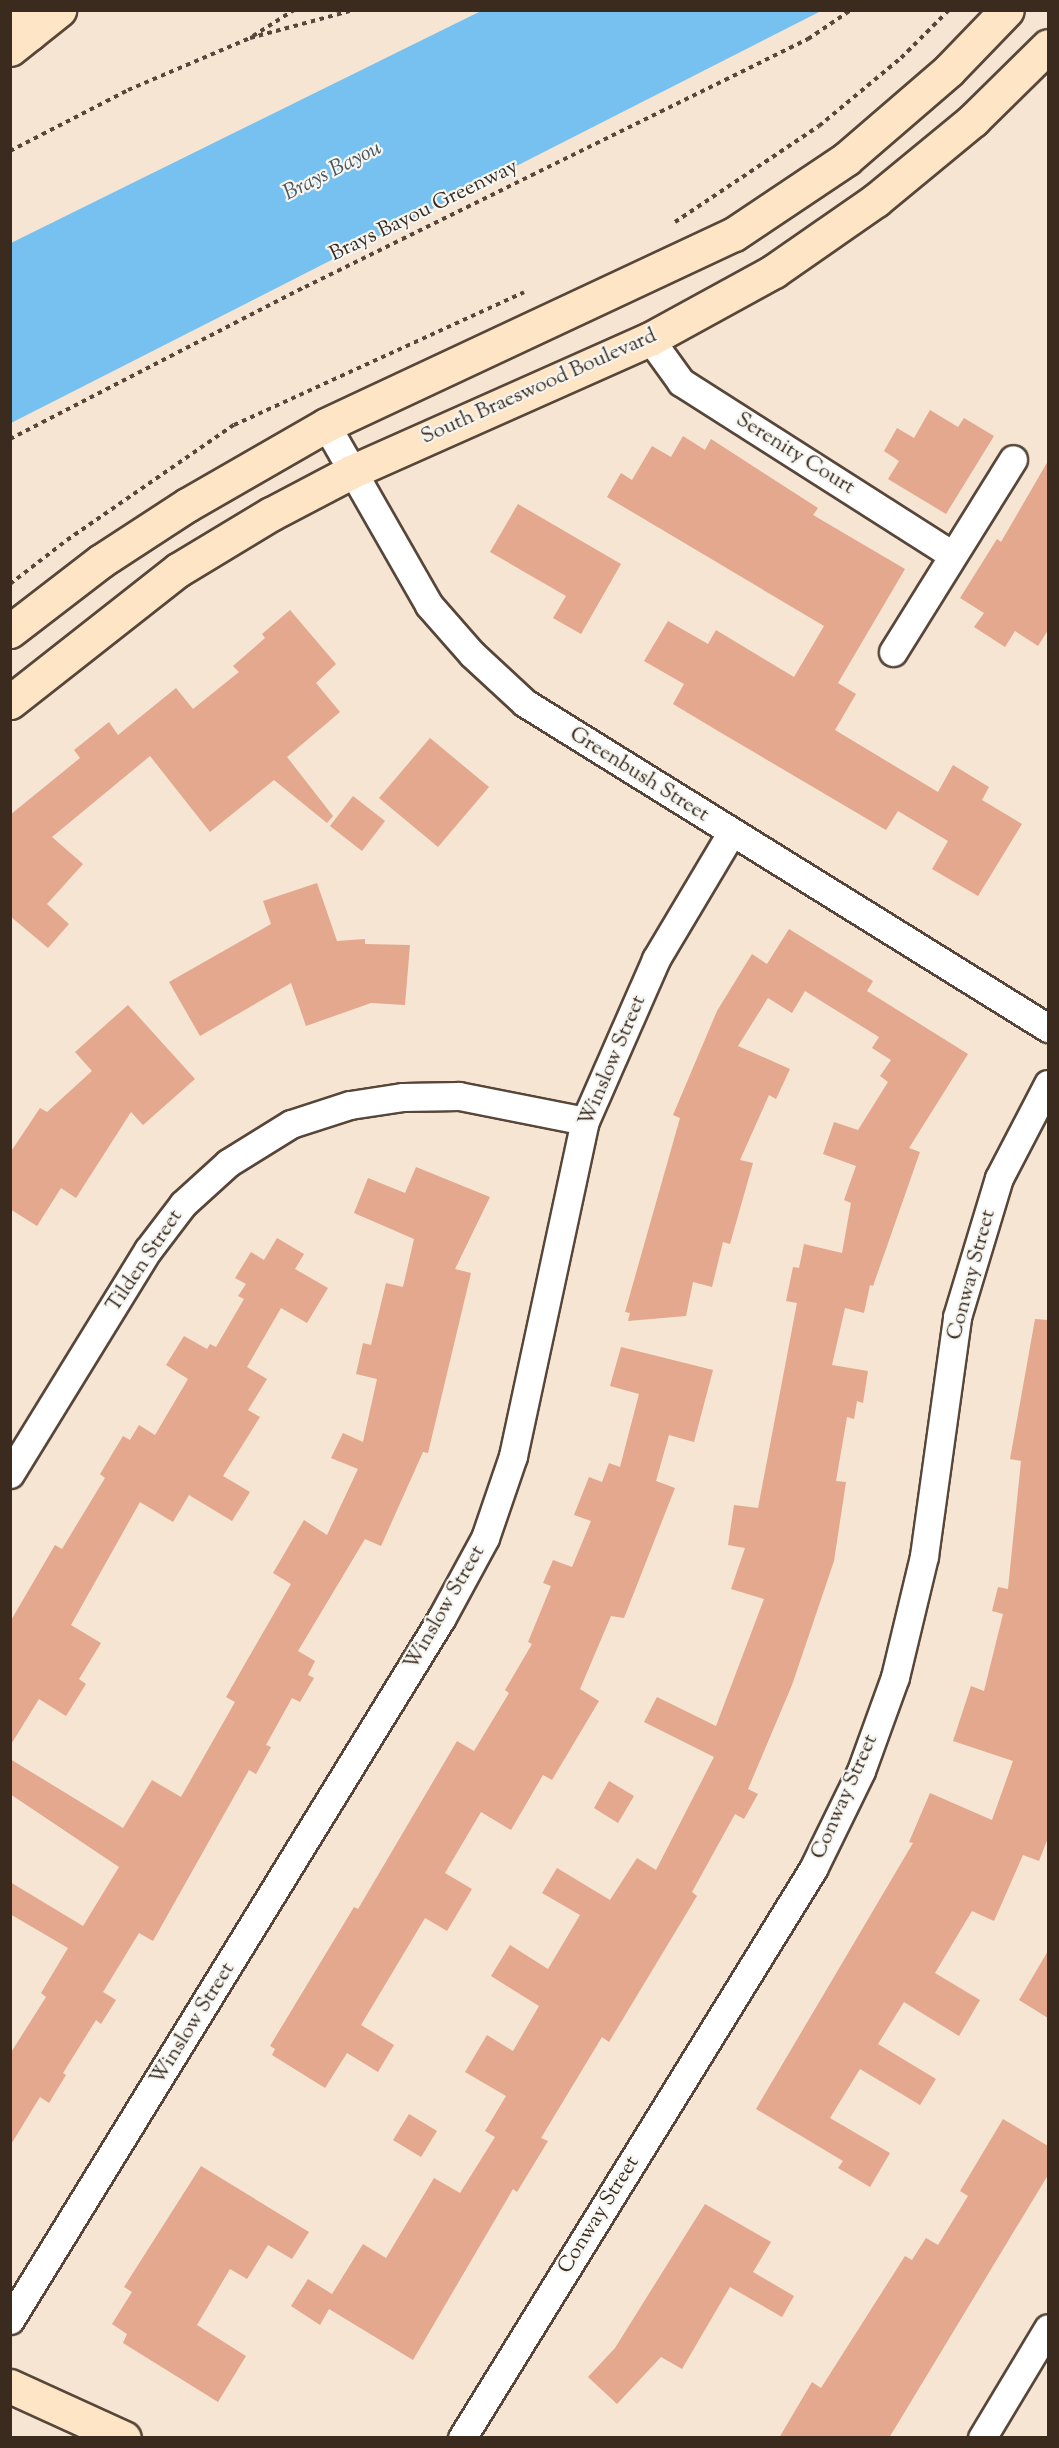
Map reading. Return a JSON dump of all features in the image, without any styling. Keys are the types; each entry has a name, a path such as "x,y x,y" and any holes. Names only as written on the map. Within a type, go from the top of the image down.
{"main road":[{"path":"17,31 59,10"},
{"path":"10,631 101,561 187,505 326,425 734,234 846,159 948,70 1007,10"},
{"name":"South Braeswood Boulevard","path":"10,702 178,570 351,472 650,339 774,272 876,200 973,120 1048,46"},
{"path":"10,2386 124,2438"}],"street":[{"name":"Serenity Court","path":"650,339 681,382 953,555"},
{"name":"Greenbush Street","path":"326,425 429,605 472,654 525,703 1048,1028"},
{"path":"893,652 1013,459"},
{"name":"Winslow Street","path":"10,2320 435,1629 484,1538 513,1456 585,1121 656,959 731,833"},
{"name":"Conway Street","path":"462,2438 813,1869 861,1771 895,1677 924,1556 957,1317 999,1178 1048,1084"},
{"name":"Tilden Street","path":"10,1473 148,1250 183,1204 228,1162 291,1124 350,1106 403,1097 459,1096 585,1121"},
{"path":"982,2438 1048,2328"}],"path":[{"path":"250,38 294,10"},
{"path":"10,151 128,90 250,38 354,10"},
{"name":"Brays Bayou Greenway","path":"10,439 305,287 808,39 851,10"},
{"path":"672,225 819,126 901,58 949,10"},
{"path":"10,584 234,426 527,291"}],"water":[{"name":"Brays Bayou","path":"481,11 821,11 11,423 11,243"}],"building":[{"path":"930,410 958,427 964,418 994,436 946,514 888,479 899,461 884,451 897,428 914,438"},
{"path":"683,436 705,450 711,439 818,508 813,515 905,569 838,683 856,694 835,730 938,792 953,765 989,787 982,800 1022,824 978,896 932,869 948,841 898,811 886,830 718,731 673,704 684,684 644,661 668,621 708,644 716,630 794,677 824,626 607,497 621,473 632,480 652,446 671,457"},
{"path":"1048,461 1048,630 1038,646 1015,631 1005,647 974,627 984,613 960,598 997,539 1001,542"},
{"path":"518,504 621,564 581,634 553,618 566,596 490,552"},
{"path":"290,610 336,664 316,683 340,712 287,757 333,816 327,823 274,780 210,832 150,756 52,837 83,864 47,904 69,924 48,948 10,916 10,815 80,758 74,750 109,722 118,735 176,688 193,709 239,672 233,666 265,638 262,634"},
{"path":"430,738 489,787 438,847 379,798"},
{"path":"353,796 385,821 362,851 330,826"},
{"path":"317,883 337,941 365,939 365,944 410,945 405,1005 371,1003 306,1026 291,983 200,1036 169,982 271,924 263,901"},
{"path":"789,929 873,981 867,991 968,1054 909,1148 920,1152 873,1286 870,1285 864,1313 845,1308 832,1365 868,1371 863,1403 857,1401 854,1419 847,1417 836,1481 846,1482 834,1561 792,1685 748,1789 758,1794 744,1819 735,1814 692,1892 697,1896 609,2042 602,2037 541,2138 548,2141 517,2192 513,2189 413,2360 329,2309 320,2325 291,2306 308,2279 332,2294 363,2244 386,2258 434,2178 460,2193 495,2137 485,2131 506,2096 465,2072 487,2035 513,2051 539,2006 491,1976 510,1945 548,1969 580,1915 542,1893 557,1868 610,1900 637,1858 656,1870 714,1757 644,1722 657,1697 716,1726 764,1599 731,1589 745,1548 728,1545 734,1505 758,1508 797,1303 786,1301 793,1267 799,1268 804,1244 842,1253 851,1203 844,1200 856,1166 823,1154 834,1122 858,1130 888,1082 880,1076 891,1060 872,1048 879,1037 805,991 792,1013 768,998 738,1046 790,1069 776,1099 769,1095 740,1160 753,1163 730,1244 723,1242 712,1287 693,1282 686,1316 628,1321 630,1313 625,1312 680,1118 673,1115 717,1011 752,954 767,964"},
{"path":"128,1005 195,1079 143,1125 131,1112 76,1198 61,1188 37,1226 10,1209 10,1153 40,1108 47,1112 92,1071 75,1052"},
{"path":"416,1167 490,1197 455,1269 471,1273 428,1453 423,1452 381,1546 365,1539 298,1651 315,1661 308,1675 314,1678 300,1702 292,1698 266,1745 271,1747 256,1774 249,1770 153,1941 139,1933 103,1992 116,2000 101,2024 96,2020 63,2073 66,2075 49,2103 40,2097 10,2146 10,2054 46,1997 41,1993 68,1948 10,1914 10,1882 83,1926 119,1867 10,1794 10,1759 123,1828 152,1780 181,1797 235,1702 226,1697 291,1584 273,1573 304,1520 327,1535 358,1469 331,1458 343,1433 363,1442 377,1379 356,1374 363,1343 371,1345 386,1283 403,1287 414,1239 354,1213 368,1178 405,1193"},
{"path":"277,1238 304,1254 295,1269 328,1288 307,1323 281,1308 247,1367 267,1379 248,1410 260,1417 223,1476 250,1492 232,1521 189,1495 173,1522 140,1502 71,1625 101,1643 79,1679 86,1684 66,1716 39,1699 10,1746 10,1622 55,1545 62,1549 105,1478 100,1474 123,1436 130,1440 139,1425 155,1435 188,1379 166,1365 184,1336 207,1349 210,1344 216,1347 244,1299 238,1296 246,1284 235,1278 251,1252 264,1260"},
{"path":"1035,1319 1048,1320 1048,1838 1039,1861 1023,1855 994,1921 972,1911 935,1973 980,2000 959,2036 904,2002 878,2044 936,2079 920,2105 860,2069 830,2118 890,2153 870,2187 838,2168 843,2161 756,2109 913,1843 909,1842 930,1793 992,1820 1013,1761 953,1741 971,1686 984,1691 1003,1614 992,1611 998,1587 1008,1589 1021,1461 1010,1459"},
{"path":"621,1347 713,1370 694,1442 669,1435 656,1481 675,1488 624,1618 611,1616 580,1689 599,1701 552,1780 543,1775 511,1830 481,1812 445,1873 472,1889 447,1931 425,1918 361,2025 394,2045 378,2072 347,2053 325,2088 272,2055 275,2049 270,2046 354,1907 358,1909 457,1741 474,1751 509,1693 505,1690 532,1644 528,1642 551,1586 543,1583 553,1560 572,1567 591,1521 574,1515 589,1477 602,1482 609,1463 620,1467 639,1394 610,1386"},
{"path":"609,1781 634,1796 618,1823 594,1808"},
{"path":"1048,1951 1048,2018 1019,2000"},
{"path":"409,2114 437,2131 421,2157 393,2140"},
{"path":"1003,2119 1048,2146 1048,2175 889,2438 779,2438 812,2382 821,2388 905,2256 912,2260 926,2238 938,2245 968,2196 960,2191"},
{"path":"201,2166 309,2232 292,2259 268,2245 247,2279 230,2269 197,2325 246,2356 218,2402 123,2343 127,2334 112,2324 132,2292 124,2287"},
{"path":"705,2204 771,2242 753,2272 794,2296 782,2317 730,2287 682,2369 661,2357 617,2404 588,2377 615,2348"}]}
